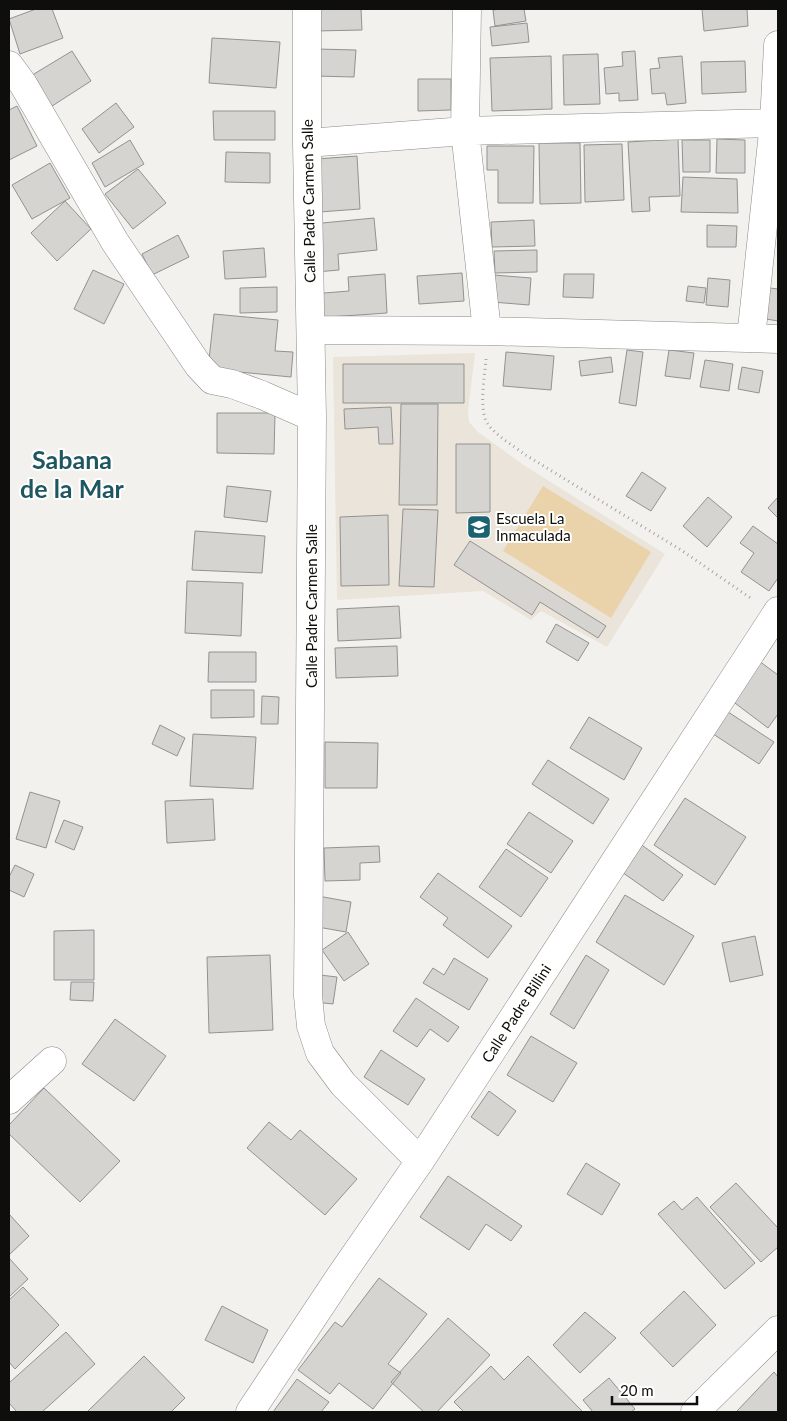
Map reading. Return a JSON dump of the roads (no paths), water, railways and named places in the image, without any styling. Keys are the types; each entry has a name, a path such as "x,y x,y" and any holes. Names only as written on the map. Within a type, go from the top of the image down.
{"street":[{"name":"Calle Padre Carmen Salle","path":"307,9 307,143 312,417 308,986 311,1026 320,1053 343,1084 420,1161"},
{"path":"467,9 465,131 488,332"},
{"path":"752,338 774,123 778,45"},
{"path":"9,64 23,84 115,242 198,365 212,380 232,384 262,395 312,417"},
{"path":"307,143 465,131 774,123"},
{"path":"311,330 778,338"},
{"name":"Calle Padre Billini","path":"250,1412 420,1161 774,626"},
{"path":"9,1100 52,1061"},
{"path":"695,1412 778,1330"}],"place":[{"name":"Escuela La Inmaculada","path":"479,527"}],"district":[{"name":"Sabana de la Mar","path":"72,474"}]}
